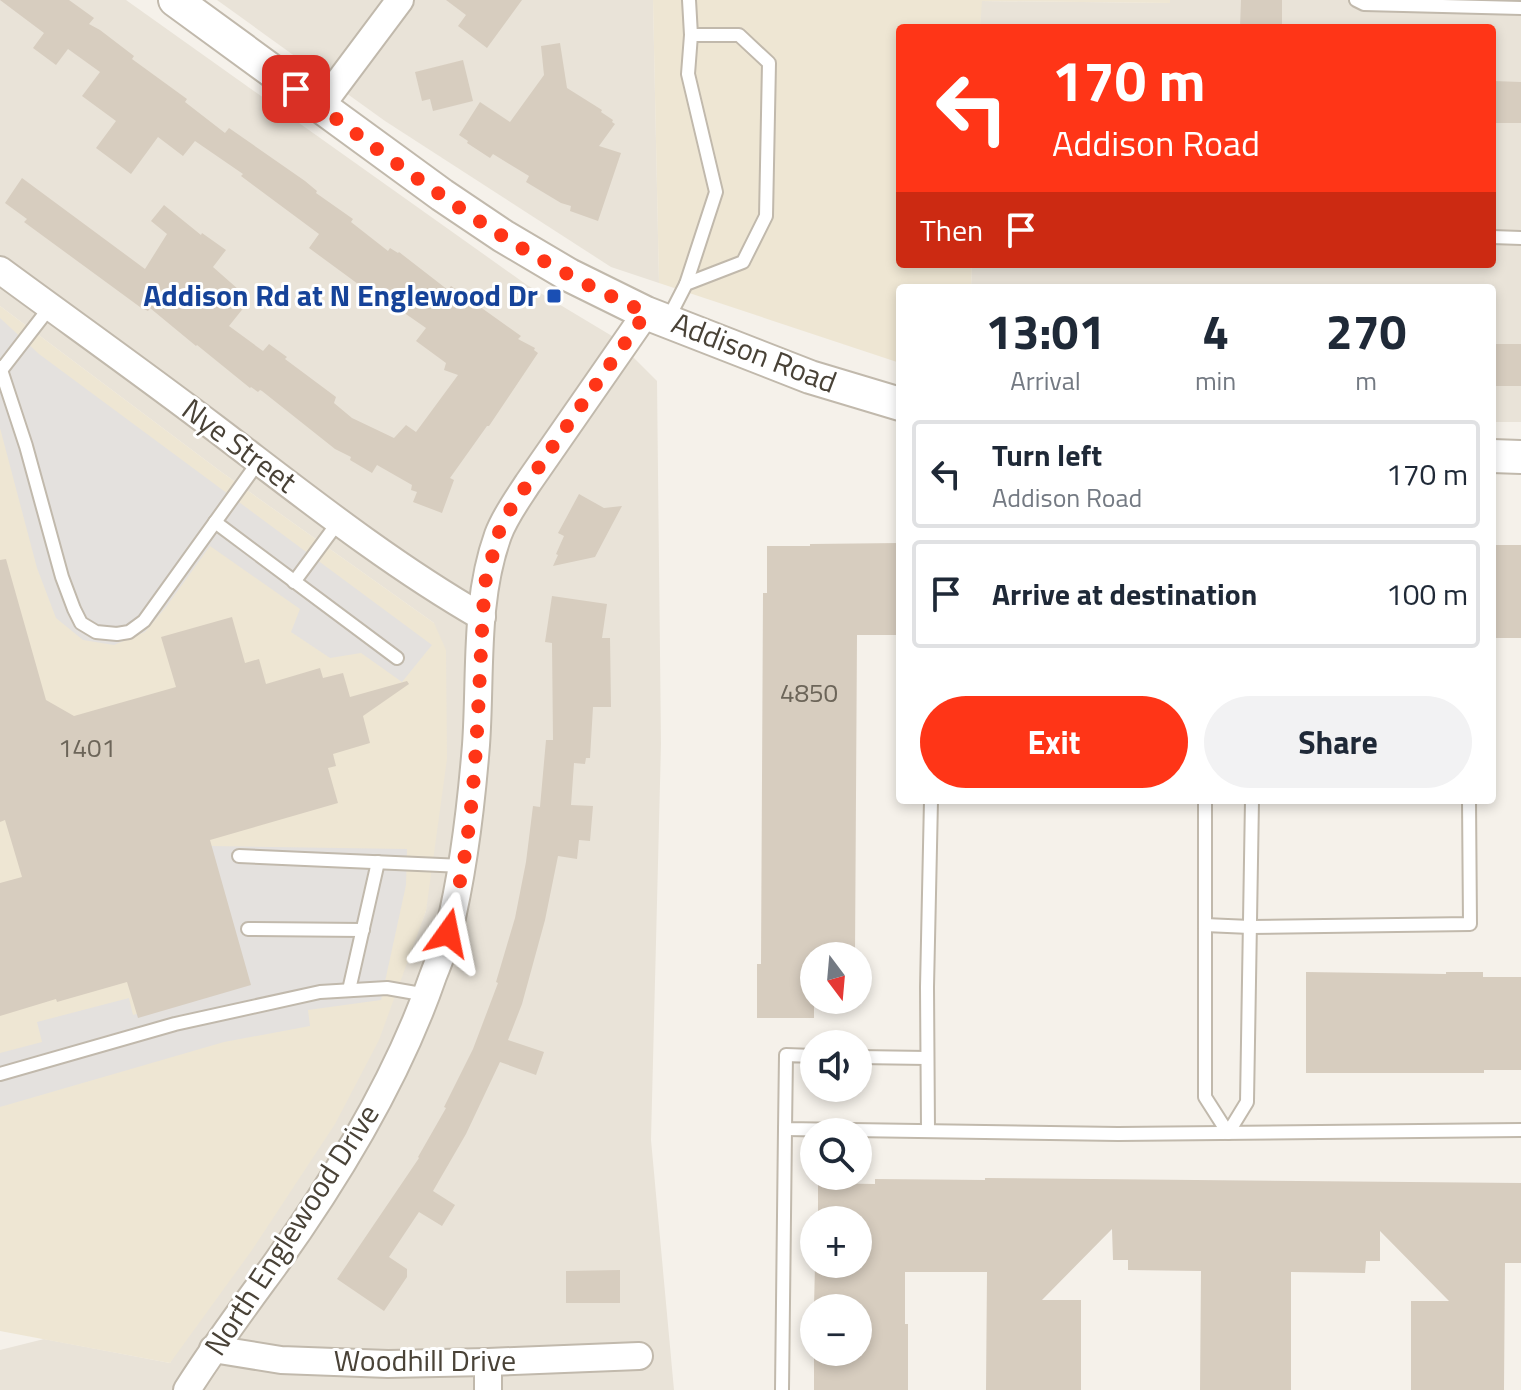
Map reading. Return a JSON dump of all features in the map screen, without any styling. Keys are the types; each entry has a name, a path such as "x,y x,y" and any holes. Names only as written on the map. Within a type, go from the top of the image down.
{"street":[{"name":"Addison Road","path":"175,0 442,195 569,275 656,317 810,377 896,403"},
{"path":"320,107 400,0"},
{"name":"Nye Street","path":"0,270 339,521 425,582 482,617"},
{"name":"North Englewood Drive","path":"187,1390 213,1349 276,1264 342,1162 405,1048 448,933 463,866 476,744 485,583 499,532 510,510 563,431 656,317"},
{"path":"1496,456 1521,457"},
{"name":"Woodhill Drive","path":"213,1349 281,1360 331,1362 488,1362 639,1356"},
{"path":"488,1362 488,1390"}],"lane":[{"path":"656,317 686,284 716,192 688,74 691,35 689,0"},
{"path":"1356,0 1364,4 1521,8"},
{"path":"686,284 743,262 766,216 769,63 739,35 691,35"},
{"path":"1496,237 1521,238"},
{"path":"50,307 1,368 62,577 81,623 96,632 117,634 129,632 144,621 259,461"},
{"path":"294,582 339,521"},
{"path":"215,522 397,658"},
{"path":"928,1130 931,804"},
{"path":"1205,804 1205,1097 1228,1133"},
{"path":"1228,1133 1247,1102 1252,804"},
{"path":"1205,925 1470,924 1469,804"},
{"path":"239,856 463,866"},
{"path":"349,990 378,862"},
{"path":"248,929 363,930"},
{"path":"0,1074 175,1024 320,992 387,988 427,995"},
{"path":"782,1390 786,1055 800,1056"},
{"path":"872,1057 927,1058"},
{"path":"785,1129 1118,1134 1521,1130"}],"shaded area":[{"path":"0,0 126,0 527,285 612,336 657,381 661,744 651,1140 674,1390 0,1390 0,1350 44,1339 170,1363 409,954 426,911 434,623 220,471 0,306"},
{"path":"217,0 653,0 659,283 611,267 385,121"},
{"path":"653,0 1170,0 1170,3 982,1 980,24 896,24 896,268 972,268 971,284 896,284 896,362 659,283"},
{"path":"1170,0 1521,0 1521,422 1496,422 1496,284 971,284 972,268 1496,268 1496,24 980,24 981,1 1169,3"},
{"path":"0,306 220,471 434,623 446,650 447,759 426,911 379,1040 335,1124 252,1250 170,1363 0,1331"},
{"path":"0,318 39,354 432,645 402,682 361,653 330,658 291,632 300,609 210,546 145,632 114,645 83,640 56,618 37,568 0,428"},
{"path":"211,846 407,849 406,885 381,1000 308,1010 310,1026 224,1042 0,1107 0,1053 42,1042 37,1022 129,998 133,1015 249,981"}],"building":[{"path":"0,0 69,0 94,18 89,24 134,56 132,59 187,99 185,102 225,133 229,128 305,181 388,251 390,248 399,252 448,290 451,286 521,336 518,339 535,348 538,353 450,478 454,480 442,513 413,502 417,492 411,490 412,485 377,465 372,473 350,460 351,457 335,449 262,391 250,388 150,308 148,311 140,307 24,222 27,219 5,203 22,178 145,269 167,234 151,221 164,205 201,235 226,250 213,267 247,297 242,303 245,306 229,326 263,351 269,344 336,397 334,403 352,418 394,438 406,425 416,432 458,375 444,370 446,363 416,341 426,328 390,303 388,306 309,248 319,234 195,141 183,156 158,137 131,174 96,148 116,121 82,96 100,72 68,49 56,65 33,48 44,33"},
{"path":"446,0 522,0 487,48 458,26 466,15"},
{"path":"1241,0 1282,0 1282,24 1240,24"},
{"path":"560,43 567,88 602,110 615,124 599,146 621,153 598,221 570,211 571,206 526,182 529,176 493,154 490,158 459,135 480,102 510,122 544,75 541,46"},
{"path":"463,60 473,101 433,111 430,99 422,101 415,72"},
{"path":"1496,81 1521,82 1521,123 1496,123"},
{"path":"1496,344 1521,344 1521,386 1496,386"},
{"path":"579,494 604,508 622,506 595,557 553,566 564,536 558,533"},
{"path":"896,543 896,635 857,635 855,942 800,942 800,1014 814,1014 814,1018 757,1018 757,964 761,964 763,593 767,593 767,546"},
{"path":"1496,545 1521,545 1521,638 1496,638"},
{"path":"6,559 46,700 74,716 176,687 161,637 232,617 245,663 259,659 266,684 320,668 323,678 343,673 350,697 407,681 409,684 363,716 370,743 333,754 336,766 328,768 338,803 210,840 251,985 138,1018 127,982 0,1016 0,883 22,877 5,820 0,822 0,560"},
{"path":"552,596 607,604 602,638 610,638 611,707 593,707 590,758 586,758 585,764 574,763 571,805 593,806 590,841 579,840 577,859 558,856 545,920 522,1004 508,1040 544,1052 536,1075 500,1062 466,1134 433,1191 455,1205 442,1226 419,1212 389,1257 407,1269 407,1277 384,1311 337,1279 419,1158 473,1049 498,983 515,918 533,806 540,807 546,740 553,740 552,643 545,642"},
{"path":"1306,972 1483,972 1483,977 1521,977 1521,1070 1484,1070 1484,1073 1306,1073"},
{"path":"875,1179 1521,1183 1521,1263 1505,1263 1504,1390 1411,1390 1411,1301 1449,1301 1380,1231 1380,1261 1366,1261 1365,1273 1291,1272 1291,1390 1200,1390 1201,1271 1128,1270 1128,1260 1113,1260 1112,1229 1042,1300 1081,1300 1081,1390 986,1390 987,1272 905,1272 908,1390 814,1390 814,1366 872,1366 872,1294 814,1294 815,1278 872,1278 872,1206 818,1206 818,1190 872,1190"},
{"path":"620,1270 620,1303 566,1303 566,1271"}],"place":[{"name":"Addison Rd at N Englewood Dr","path":"554,296"}],"route":[{"path":"296,89 503,236 569,275 646,313 519,496 499,532 485,583 470,807 463,866 448,933"}]}
